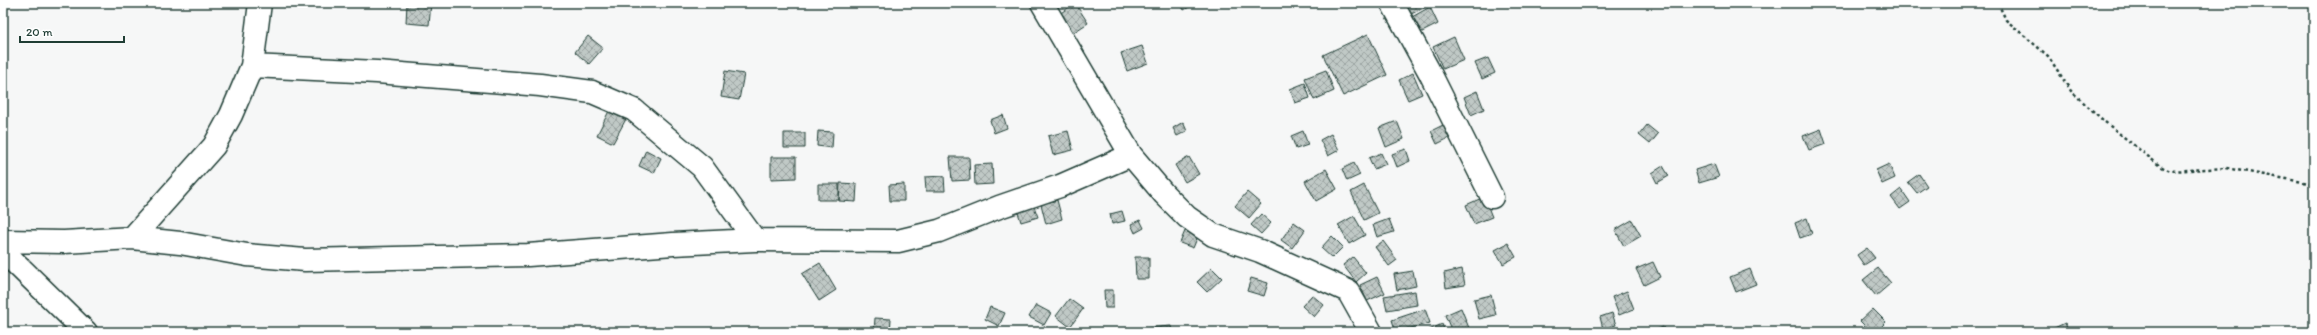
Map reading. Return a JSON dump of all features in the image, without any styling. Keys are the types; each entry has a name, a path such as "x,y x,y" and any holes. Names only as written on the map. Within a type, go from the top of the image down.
{"street":[{"path":"132,238 214,146 231,115 252,66 260,3"},
{"path":"1042,3 1131,155 1187,217 1213,235 1260,251 1348,291 1371,332"},
{"path":"1392,3 1430,73 1492,197"},
{"path":"252,66 377,72 540,85 592,92 634,110 702,167 755,240"},
{"path":"3,242 64,242 132,238 180,243 247,255 305,260 528,255 672,244 755,240 898,241 939,232 998,207 1060,186 1131,155"},
{"path":"3,251 86,332"}],"path":[{"path":"1998,3 2006,20 2048,56 2071,91 2105,122 2160,166 2170,171 2226,168 2314,184"}],"building":[{"path":"407,3 431,3 429,25 406,23"},
{"path":"1075,3 1088,23 1071,34 1058,15"},
{"path":"1180,3 1196,3 1184,10"},
{"path":"1403,3 1429,3 1430,5 1409,15"},
{"path":"1430,7 1438,24 1420,33 1412,17"},
{"path":"1368,34 1387,75 1343,96 1323,55"},
{"path":"588,36 603,48 589,64 575,52"},
{"path":"1454,37 1464,60 1443,69 1433,47"},
{"path":"1142,46 1148,63 1127,71 1121,53"},
{"path":"1488,58 1495,73 1482,79 1475,63"},
{"path":"1326,70 1334,91 1314,100 1305,78"},
{"path":"725,71 744,74 739,100 721,97"},
{"path":"1413,73 1422,94 1408,100 1399,80"},
{"path":"1305,83 1310,98 1295,103 1290,89"},
{"path":"1477,91 1484,109 1471,115 1464,97"},
{"path":"609,111 626,119 613,143 597,135"},
{"path":"1003,115 1007,128 994,133 990,120"},
{"path":"1397,121 1404,139 1386,147 1379,128"},
{"path":"1183,122 1187,131 1177,136 1173,128"},
{"path":"1443,125 1449,138 1437,144 1431,131"},
{"path":"1647,125 1658,134 1650,144 1639,135"},
{"path":"1821,129 1826,144 1809,150 1803,136"},
{"path":"818,131 833,132 832,148 817,146"},
{"path":"1068,131 1073,150 1053,155 1048,136"},
{"path":"1303,131 1308,145 1296,149 1291,136"},
{"path":"784,133 805,133 805,148 784,148"},
{"path":"1331,134 1339,150 1328,156 1320,140"},
{"path":"1406,149 1410,161 1397,167 1392,154"},
{"path":"646,150 661,158 654,173 639,166"},
{"path":"1381,153 1386,164 1374,169 1369,158"},
{"path":"771,157 796,157 796,178 771,179"},
{"path":"950,157 969,157 970,180 952,181"},
{"path":"1189,157 1199,174 1185,182 1175,165"},
{"path":"1354,163 1360,175 1347,181 1342,169"},
{"path":"992,164 993,184 975,185 974,165"},
{"path":"1714,164 1719,177 1699,183 1695,170"},
{"path":"1889,164 1895,178 1882,184 1876,170"},
{"path":"1663,166 1669,176 1657,183 1652,173"},
{"path":"1326,169 1337,189 1316,201 1305,181"},
{"path":"1919,174 1927,186 1917,193 1908,182"},
{"path":"944,176 945,191 926,191 925,177"},
{"path":"840,183 857,184 856,202 839,201"},
{"path":"818,184 839,184 839,200 818,200"},
{"path":"904,184 904,201 890,201 889,185"},
{"path":"1364,185 1378,213 1364,220 1351,192"},
{"path":"1901,189 1910,202 1900,209 1891,197"},
{"path":"1247,192 1261,204 1249,218 1235,206"},
{"path":"1484,197 1492,217 1474,224 1466,205"},
{"path":"1057,200 1062,219 1046,224 1041,204"},
{"path":"1032,201 1038,217 1021,222 1016,206"},
{"path":"1122,211 1125,221 1112,224 1110,214"},
{"path":"1261,214 1271,223 1261,234 1251,225"},
{"path":"1354,216 1365,235 1349,244 1338,225"},
{"path":"1807,218 1812,234 1800,238 1795,223"},
{"path":"1389,219 1394,232 1377,237 1373,225"},
{"path":"1140,220 1144,228 1135,233 1131,224"},
{"path":"1632,220 1641,236 1624,246 1615,230"},
{"path":"1294,222 1305,230 1292,248 1281,240"},
{"path":"1185,231 1198,236 1193,248 1180,243"},
{"path":"1332,236 1343,247 1332,258 1321,248"},
{"path":"1383,241 1397,260 1389,266 1375,247"},
{"path":"1508,243 1516,257 1503,264 1495,250"},
{"path":"1867,248 1875,258 1864,265 1857,255"},
{"path":"1135,257 1149,257 1149,279 1136,279"},
{"path":"1353,257 1366,273 1356,282 1343,265"},
{"path":"1653,262 1660,277 1644,285 1636,269"},
{"path":"820,263 836,290 819,301 802,274"},
{"path":"1212,268 1222,278 1207,292 1197,282"},
{"path":"1878,268 1891,283 1876,296 1863,280"},
{"path":"1462,269 1465,285 1446,288 1444,273"},
{"path":"1750,269 1756,284 1736,292 1730,277"},
{"path":"1413,271 1416,286 1397,290 1394,274"},
{"path":"1377,277 1385,293 1367,301 1360,285"},
{"path":"1251,278 1268,283 1264,296 1247,291"},
{"path":"1104,290 1113,290 1113,308 1105,308"},
{"path":"1415,291 1417,305 1387,310 1384,296"},
{"path":"1627,291 1634,309 1619,315 1612,297"},
{"path":"1312,295 1324,305 1314,317 1302,306"},
{"path":"1491,295 1496,315 1479,319 1474,299"},
{"path":"1069,299 1083,309 1070,327 1056,316"},
{"path":"1036,305 1051,313 1044,325 1029,317"},
{"path":"990,307 1005,313 999,326 985,319"},
{"path":"1461,308 1469,328 1452,332 1445,315"},
{"path":"1425,309 1430,323 1396,332 1392,320"},
{"path":"1873,309 1886,322 1876,332 1871,332 1860,321"},
{"path":"1612,313 1616,325 1603,329 1600,317"},
{"path":"875,318 891,319 890,332 874,332"},
{"path":"2065,323 2069,332 2051,332 2050,330"},
{"path":"1442,324 1445,332 1430,332 1429,330"},
{"path":"1171,326 1172,332 1149,332 1148,328"},
{"path":"1663,327 1665,332 1653,332 1653,331"}]}
